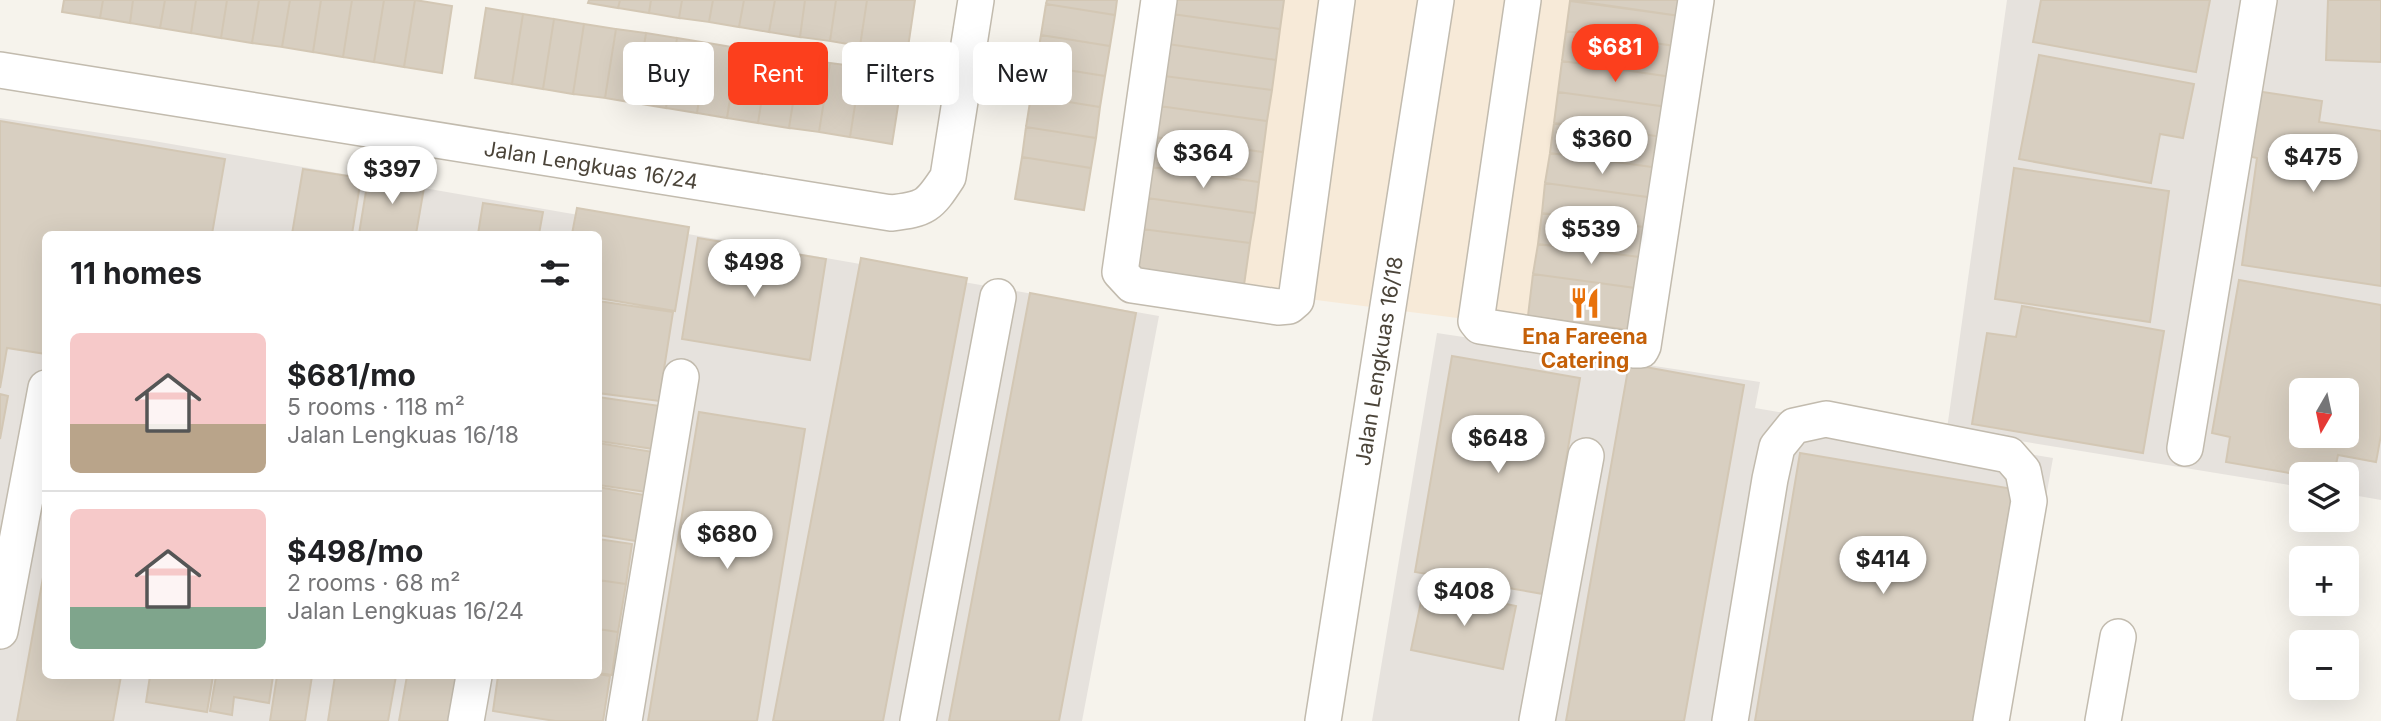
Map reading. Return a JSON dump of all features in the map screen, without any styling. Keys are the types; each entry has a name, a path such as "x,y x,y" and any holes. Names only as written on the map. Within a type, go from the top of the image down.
{"street":[{"name":"Jalan Lengkuas 16/24","path":"0,70 891,213 918,210 933,199 948,177 976,0"},
{"path":"1159,0 1120,272 1132,285 1278,307 1290,306 1296,300 1337,0"},
{"name":"Jalan Lengkuas 16/18","path":"1323,721 1436,0"},
{"path":"1523,0 1477,324 1634,350 1643,346 1696,0"},
{"path":"2185,448 2259,0"},
{"path":"918,721 998,297"},
{"path":"624,721 681,377"},
{"path":"0,631 42,409"},
{"path":"1730,721 1777,447 1794,426 1826,419 2009,455 2023,471 2029,501 1991,721"},
{"path":"1537,721 1586,456"},
{"path":"2103,721 2118,637"},
{"path":"466,721 473,679"}],"shaded area":[{"path":"1172,0 1683,0 1630,340 1277,295 1132,273"},
{"path":"2007,0 2381,0 2381,500 2359,496 2359,462 2289,462 2289,485 1947,429"},
{"path":"0,118 148,140 1159,316 1082,721 0,721"},
{"path":"1437,333 1760,382 1755,408 2053,458 2006,721 1372,721"}],"building":[{"path":"64,0 103,0 100,18 62,12"},
{"path":"103,0 133,0 130,23 100,18"},
{"path":"133,0 165,0 160,28 130,23"},
{"path":"165,0 196,0 191,33 160,28"},
{"path":"196,0 227,0 221,38 191,33"},
{"path":"227,0 259,0 252,43 221,38"},
{"path":"259,0 290,0 282,47 252,43"},
{"path":"290,0 321,0 313,52 282,47"},
{"path":"321,0 352,0 343,57 313,52"},
{"path":"352,0 384,0 374,62 343,57"},
{"path":"384,0 415,0 404,67 374,62"},
{"path":"415,0 452,6 442,73 404,67"},
{"path":"589,0 620,0 618,8 588,3"},
{"path":"620,0 651,0 649,13 618,8"},
{"path":"651,0 682,0 679,18 649,13"},
{"path":"682,0 713,0 709,22 679,18"},
{"path":"713,0 744,0 739,27 709,22"},
{"path":"744,0 775,0 769,32 739,27"},
{"path":"775,0 805,0 800,37 769,32"},
{"path":"805,0 836,0 830,41 800,37"},
{"path":"836,0 867,0 861,42 830,41"},
{"path":"867,0 915,0 909,42 861,42"},
{"path":"1047,0 1117,0 1115,15 1046,4"},
{"path":"1174,0 1284,0 1280,29 1172,14"},
{"path":"1570,0 1682,0 1680,16"},
{"path":"2041,0 2210,0 2196,72 2033,42"},
{"path":"2328,0 2381,0 2381,62 2326,60"},
{"path":"1570,1 1680,16 1676,46 1566,31"},
{"path":"1046,4 1115,15 1110,46 1041,35"},
{"path":"486,8 523,14 512,84 475,78"},
{"path":"523,14 554,19 543,89 512,84"},
{"path":"1172,14 1280,29 1276,60 1168,44"},
{"path":"554,19 584,24 573,94 543,89"},
{"path":"584,24 616,29 605,98 573,94"},
{"path":"616,29 646,33 645,42 623,42 623,101 605,98"},
{"path":"1566,31 1676,46 1672,77 1562,61"},
{"path":"646,33 677,38 676,42 645,42"},
{"path":"1041,35 1110,46 1105,76 1072,71 1072,42 1040,42"},
{"path":"677,38 702,42 676,42"},
{"path":"714,44 728,46 727,118 697,113 698,105 714,105"},
{"path":"1168,44 1276,60 1272,90 1164,76"},
{"path":"2039,55 2194,84 2183,138 2160,134 2151,183 2019,159"},
{"path":"1562,61 1672,77 1668,107 1558,92"},
{"path":"830,63 842,65 842,105 855,105 850,137 819,132 823,105 828,105"},
{"path":"1072,71 1105,76 1100,107 1072,103"},
{"path":"1164,76 1272,90 1267,121 1159,106"},
{"path":"2256,91 2322,101 2319,122 2381,131 2381,286 2242,265 2257,158 2247,156"},
{"path":"1558,92 1668,107 1664,137 1554,123"},
{"path":"1072,103 1100,107 1096,138 1026,127 1030,105 1072,105"},
{"path":"666,105 698,105 697,113 666,108"},
{"path":"729,105 761,105 758,123 727,118"},
{"path":"761,105 793,105 789,128 758,123"},
{"path":"793,105 823,105 819,132 789,128"},
{"path":"855,105 898,105 892,144 850,137"},
{"path":"1159,106 1267,121 1263,152 1155,137"},
{"path":"0,121 225,159 213,231 42,231 42,353 7,348 0,388"},
{"path":"1554,123 1664,137 1659,168 1550,153"},
{"path":"1026,127 1096,138 1091,168 1022,157"},
{"path":"1155,137 1263,152 1259,182 1151,167"},
{"path":"1550,153 1659,168 1655,198 1545,183"},
{"path":"1022,157 1091,168 1084,210 1015,199"},
{"path":"1151,167 1259,182 1255,213 1147,198"},
{"path":"2014,168 2169,191 2150,322 1995,299"},
{"path":"303,169 361,178 352,231 293,231"},
{"path":"369,173 425,182 417,231 359,231"},
{"path":"1545,183 1655,198 1651,228 1542,213"},
{"path":"1147,198 1255,213 1250,243 1142,229"},
{"path":"483,203 543,212 540,231 478,231"},
{"path":"577,208 689,227 675,311 602,299 602,231 573,231"},
{"path":"1542,213 1651,228 1647,258 1538,244"},
{"path":"1142,229 1250,243 1244,285 1136,270"},
{"path":"698,238 826,259 810,360 682,339"},
{"path":"1538,244 1647,258 1643,289 1533,274"},
{"path":"861,258 967,278 883,721 773,721"},
{"name":"Ena Fareena Catering","path":"1533,274 1643,289 1637,331 1528,316"},
{"path":"2239,280 2381,305 2381,435 2376,462 2338,455 2337,462 2289,462 2289,473 2226,462 2230,437 2212,433"},
{"path":"1030,293 1136,313 1059,721 949,721"},
{"path":"602,302 673,312 659,401 602,394"},
{"path":"2022,306 2164,331 2143,453 1972,424 1987,333 2016,337"},
{"path":"1452,356 1580,378 1543,594 1415,572"},
{"path":"1629,364 1744,385 1684,721 1566,721"},
{"path":"0,394 8,396 0,439"},
{"path":"602,398 660,406 654,449 602,442"},
{"path":"699,412 805,429 757,721 648,721"},
{"path":"602,444 653,452 647,492 602,486"},
{"path":"1800,453 2013,489 1973,721 1755,721"},
{"path":"602,488 644,495 636,541 602,536"},
{"path":"602,540 632,544 626,584 602,581"},
{"path":"602,581 626,584 618,632 602,630"},
{"path":"42,583 42,679 120,679 113,721 17,721"},
{"path":"1424,587 1516,606 1503,669 1411,650"},
{"path":"602,630 618,632 612,675 602,674"},
{"path":"602,675 610,676 603,721 555,721 493,711 498,679 602,679"},
{"path":"150,679 212,679 207,712 146,702"},
{"path":"215,679 273,679 269,703 234,697 232,715 210,711"},
{"path":"277,679 312,679 305,721 270,721"},
{"path":"335,679 395,679 388,721 328,721"},
{"path":"406,679 456,679 449,721 399,721"}],"place":[{"name":"Ena Fareena Catering","path":"1585,303"}]}
